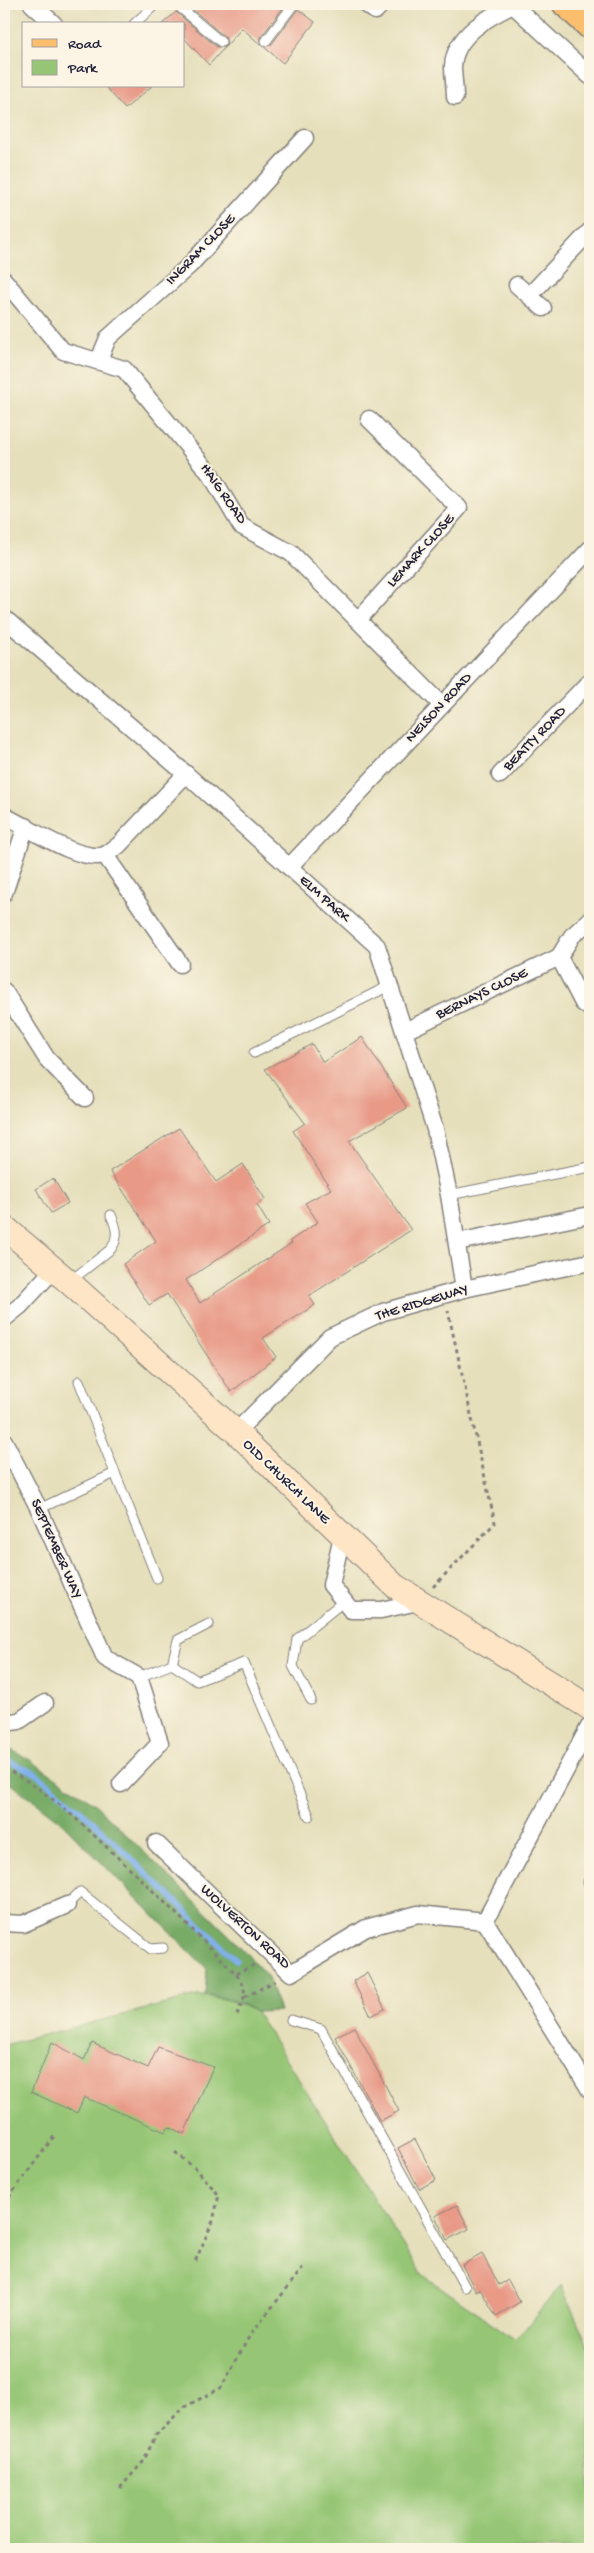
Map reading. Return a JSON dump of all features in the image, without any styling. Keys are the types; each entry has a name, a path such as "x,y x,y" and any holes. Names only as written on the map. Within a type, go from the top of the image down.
{"main road":[{"path":"566,4 590,26"}],"street":[{"path":"32,4 52,22"},
{"path":"366,4 375,11 382,4"},
{"path":"455,97 453,65 457,50 469,32 512,4 590,76"},
{"name":"INGRAM CLOSE","path":"99,360 108,338 190,265 305,138"},
{"path":"543,308 523,290 590,231"},
{"name":"HAIG ROAD","path":"4,280 64,351 124,369 212,475 241,526 291,553 442,705"},
{"name":"LEMARK CLOSE","path":"358,620 459,508 369,419"},
{"name":"NELSON ROAD","path":"289,867 590,549"},
{"name":"ELM PARK","path":"4,618 186,774 377,946 391,985 435,1129 449,1195 464,1289"},
{"name":"BEATTY ROAD","path":"500,775 590,681"},
{"path":"4,816 69,850 88,856 105,855 118,846 186,774"},
{"path":"4,892 26,826"},
{"path":"105,855 180,964"},
{"path":"590,920 572,936 559,957 583,1003 590,1008"},
{"name":"BERNAYS CLOSE","path":"405,1031 559,957"},
{"path":"4,991 47,1059 86,1098"},
{"path":"457,1242 590,1215"},
{"name":"OLD CHURCH LANE","path":"4,1227 62,1275 236,1432 395,1586 590,1708"},
{"name":"THE RIDGEWAY","path":"236,1432 330,1337 383,1312 445,1294 590,1262"},
{"path":"4,1319 62,1275"},
{"name":"SEPTEMBER WAY","path":"4,1441 39,1509 105,1658 139,1677"},
{"path":"342,1536 331,1585 351,1610 381,1610 418,1602"},
{"path":"121,1784 160,1743 139,1677"},
{"path":"4,1723 19,1721 45,1703"},
{"path":"590,1725 485,1920 590,2090"},
{"name":"WOLVERTON ROAD","path":"156,1843 292,1973 366,1928 418,1914 485,1920"},
{"path":"4,1923 23,1924 67,1905"}],"lane":[{"path":"136,22 156,4"},
{"path":"176,4 221,42"},
{"path":"266,41 294,4"},
{"path":"254,1053 323,1017 391,985"},
{"path":"449,1195 590,1167"},
{"path":"62,1275 110,1249 116,1242 117,1233 112,1215"},
{"path":"79,1382 158,1578"},
{"path":"39,1509 115,1473"},
{"path":"311,1700 293,1666 298,1639 344,1601"},
{"path":"172,1664 178,1640 209,1624"},
{"path":"172,1664 197,1681 244,1663 309,1816"},
{"path":"139,1677 172,1664"},
{"path":"67,1905 80,1892 151,1949 163,1948"},
{"path":"291,2020 321,2030 465,2287"}],"path":[{"path":"418,1602 495,1523 445,1294"},
{"path":"4,1768 30,1782 63,1806 165,1902 236,1974 244,1984 245,1997 236,2017"},
{"path":"236,1974 273,1955"},
{"path":"245,1997 292,1973"},
{"path":"4,2204 55,2135"},
{"path":"175,2152 196,2169 220,2194 213,2220 194,2264"},
{"path":"120,2488 142,2462 156,2435 184,2407 221,2388 250,2335 303,2268"}],"green space":[{"path":"4,1746 27,1758 94,1803 234,1940 267,1976 280,2011 256,2012 240,2003 214,1996 205,1996 207,1969 59,1820 14,1786 4,1781"},
{"path":"197,1996 228,2000 256,2012 422,2274 516,2340 561,2285 590,2350 590,2549 4,2549 4,2045"}],"building":[{"path":"186,4 286,4 261,37 261,45 242,28 209,65 185,39 185,22 164,22 176,12 217,47 225,46 227,43 225,37"},
{"path":"298,9 315,22 283,63 263,46 271,45"},
{"path":"107,88 150,88 125,109"},
{"path":"362,1037 407,1108 349,1141 411,1230 309,1296 315,1305 263,1338 276,1357 231,1392 167,1294 149,1305 123,1264 156,1241 110,1171 179,1128 216,1182 243,1164 265,1199 257,1205 269,1225 186,1280 200,1303 292,1243 290,1241 318,1222 305,1203 331,1189 293,1131 305,1123 265,1069 312,1044 323,1062"},
{"path":"53,1178 68,1203 51,1213 36,1189"},
{"path":"367,1973 385,2009 371,2016 353,1981"},
{"path":"354,2027 399,2111 380,2121 335,2037"},
{"path":"52,2042 84,2060 92,2043 148,2068 158,2047 213,2067 184,2134 169,2127 165,2132 84,2097 77,2113 31,2092"},
{"path":"415,2139 436,2180 419,2189 398,2148"},
{"path":"457,2205 469,2229 447,2240 435,2216"},
{"path":"482,2254 499,2285 508,2280 520,2302 496,2316 480,2289 476,2291 462,2265"}],"waterway":[{"path":"4,1759 37,1774 85,1814 236,1960"}]}
